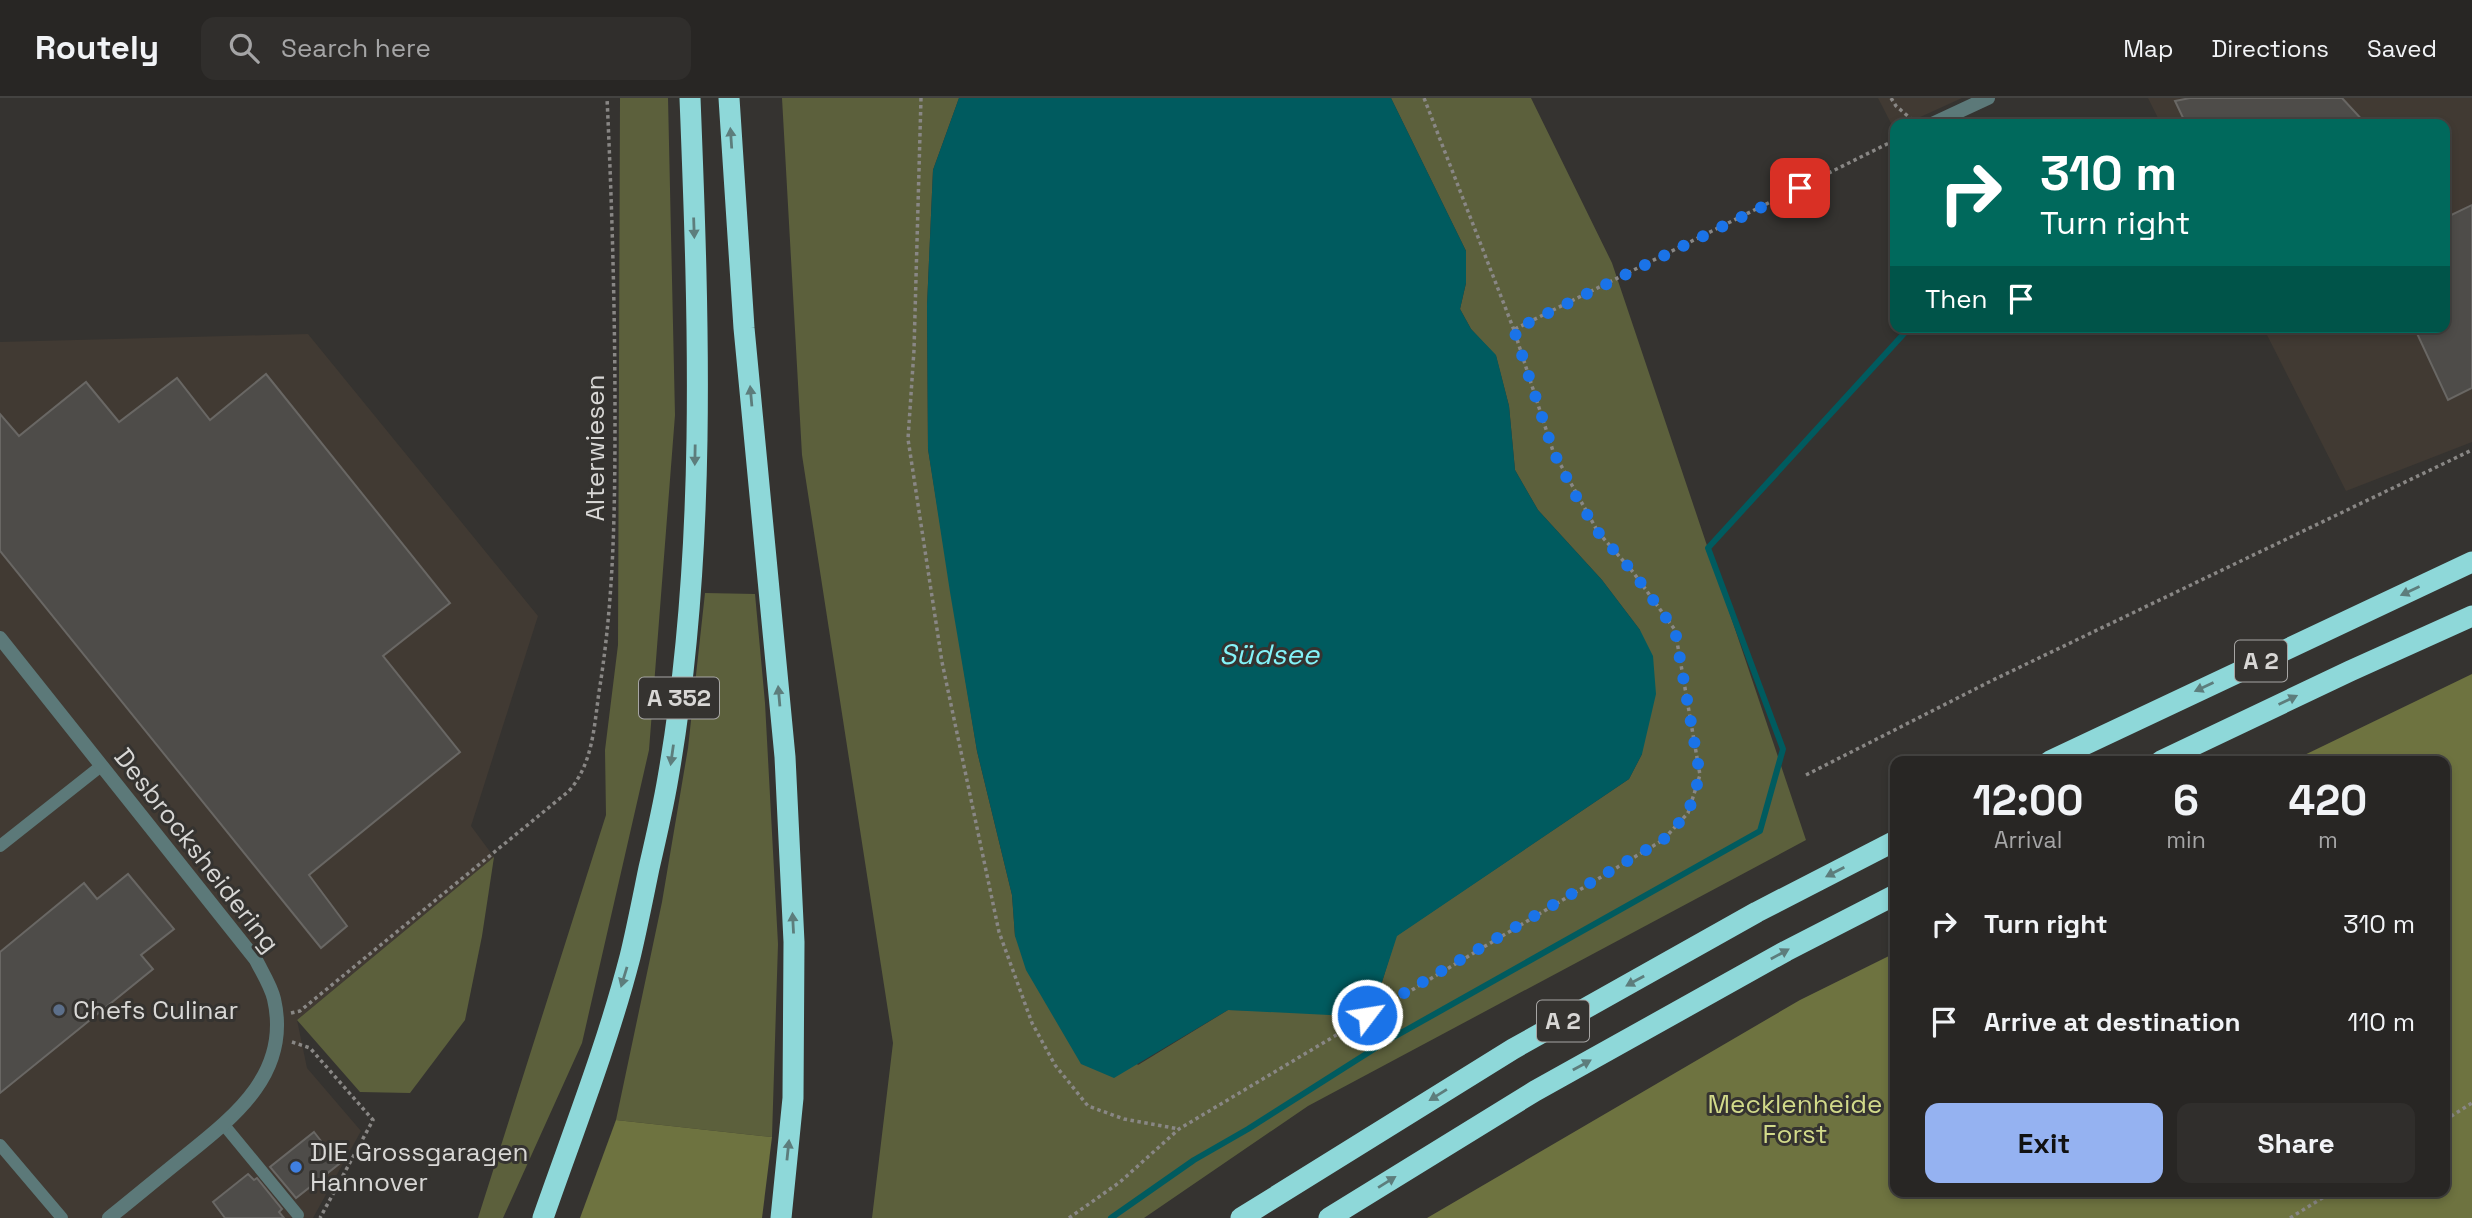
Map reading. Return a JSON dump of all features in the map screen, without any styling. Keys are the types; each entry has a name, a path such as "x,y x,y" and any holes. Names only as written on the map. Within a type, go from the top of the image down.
{"highway":[{"name":"A 352","path":"543,1218 595,1070 630,958 668,780 677,719 690,597 694,494 697,326 690,98"},
{"path":"729,98 744,328 785,757 793,915 793,1098 781,1218"},
{"name":"A 2","path":"2061,756 2472,562"},
{"name":"A 2","path":"2172,756 2472,616"},
{"name":"A 2","path":"1241,1218 1513,1049 1757,912 1890,844"},
{"name":"A 2","path":"1329,1218 1535,1091 1786,951 1890,898"}],"street":[{"path":"1943,119 1988,98"},
{"name":"Desbrocksheidering","path":"0,638 256,960 274,998 276,1038 272,1059 257,1090 224,1125 109,1218"}],"lane":[{"path":"0,846 101,766"},
{"path":"224,1125 298,1214"},
{"path":"0,1145 62,1218"}],"path":[{"name":"Alterwiesen","path":"275,1017 300,1011 569,791 579,779 589,756 608,640 614,536 614,273 607,98"},
{"path":"921,98 914,351 908,439 942,662 999,932 1032,1023 1055,1065 1088,1106 1124,1119 1179,1129"},
{"path":"1069,1218 1120,1182 1179,1129 1663,840 1688,813 1700,775 1675,630 1633,572 1598,532 1553,451 1514,330 1424,98"},
{"path":"1891,98 1912,119"},
{"path":"1514,330 1890,142"},
{"path":"1806,775 1991,681 2472,450"},
{"path":"276,1038 310,1048 373,1120 320,1218"},
{"path":"2450,1117 2472,1103"},
{"path":"2290,1218 2324,1197"}],"shaded area":[{"path":"1878,98 1962,98 1916,119 1890,119 1890,121"},
{"path":"2148,98 2472,98 2472,442 2346,491 2266,333 2450,333 2450,119 2158,119"},
{"path":"308,334 538,616 471,826 494,857 297,1020 307,1068 361,1131 313,1218 0,1218 0,342"}],"green space":[{"path":"620,98 668,98 675,415 649,750 582,1043 503,1218 478,1218 606,815 605,750 618,645"},
{"path":"782,98 959,98 933,170 927,306 928,449 977,751 1012,895 1015,936 1138,1065 1228,1010 1284,1011 1382,982 1396,936 1629,779 1642,754 1640,630 1602,580 1538,510 1515,470 1509,406 1496,356 1471,329 1460,309 1466,283 1466,251 1391,98 1531,98 1612,263 1806,840 1308,1106 1144,1218 872,1218 893,1043 802,455"},
{"path":"705,593 755,594 765,703 778,944 772,1137 616,1120 662,902 688,748"},
{"name":"Mecklenheide Forst","path":"2472,674 2472,1218 1427,1218 1800,1000 1890,955 1890,1197 2450,1197 2450,756 2302,756"},
{"path":"494,857 465,1020 410,1093 360,1092 297,1020"},
{"path":"616,1120 772,1137 762,1218 580,1218"}],"water":[{"name":"Südsee","path":"959,98 1391,98 1466,251 1466,283 1460,309 1471,329 1496,355 1509,406 1515,470 1538,510 1602,580 1640,630 1653,656 1656,694 1642,754 1629,779 1397,936 1382,982 1365,1007 1349,1016 1228,1010 1114,1078 1081,1064 1026,970 1015,936 1012,895 977,751 928,449 927,306 933,170"}],"building":[{"path":"2190,98 2342,98 2361,119 2184,119 2175,101"},
{"path":"2472,205 2472,388 2448,400 2417,333 2450,333 2450,216"},
{"path":"266,374 450,603 383,656 460,752 309,875 347,926 321,948 0,551 0,414 19,436 86,382 119,422 177,378 210,420"},
{"path":"128,874 174,929 141,955 153,969 0,1093 0,952 84,883 97,899"},
{"path":"314,1132 339,1164 296,1198 270,1167"},
{"path":"248,1174 254,1180 257,1178 282,1209 279,1212 284,1218 225,1218 213,1202"}],"waterway":[{"path":"1385,1042 1760,831 1783,749 1708,548 1905,333"},
{"path":"1111,1218 1194,1160 1385,1042 1365,1007"}],"place":[{"name":"Chefs Culinar","path":"59,1010"},
{"name":"DIE Grossgaragen Hannover","path":"296,1167"}],"route":[{"path":"1367,1015 1663,840 1688,813 1700,775 1675,630 1633,572 1598,532 1577,498 1553,451 1514,330 1800,188"}]}
